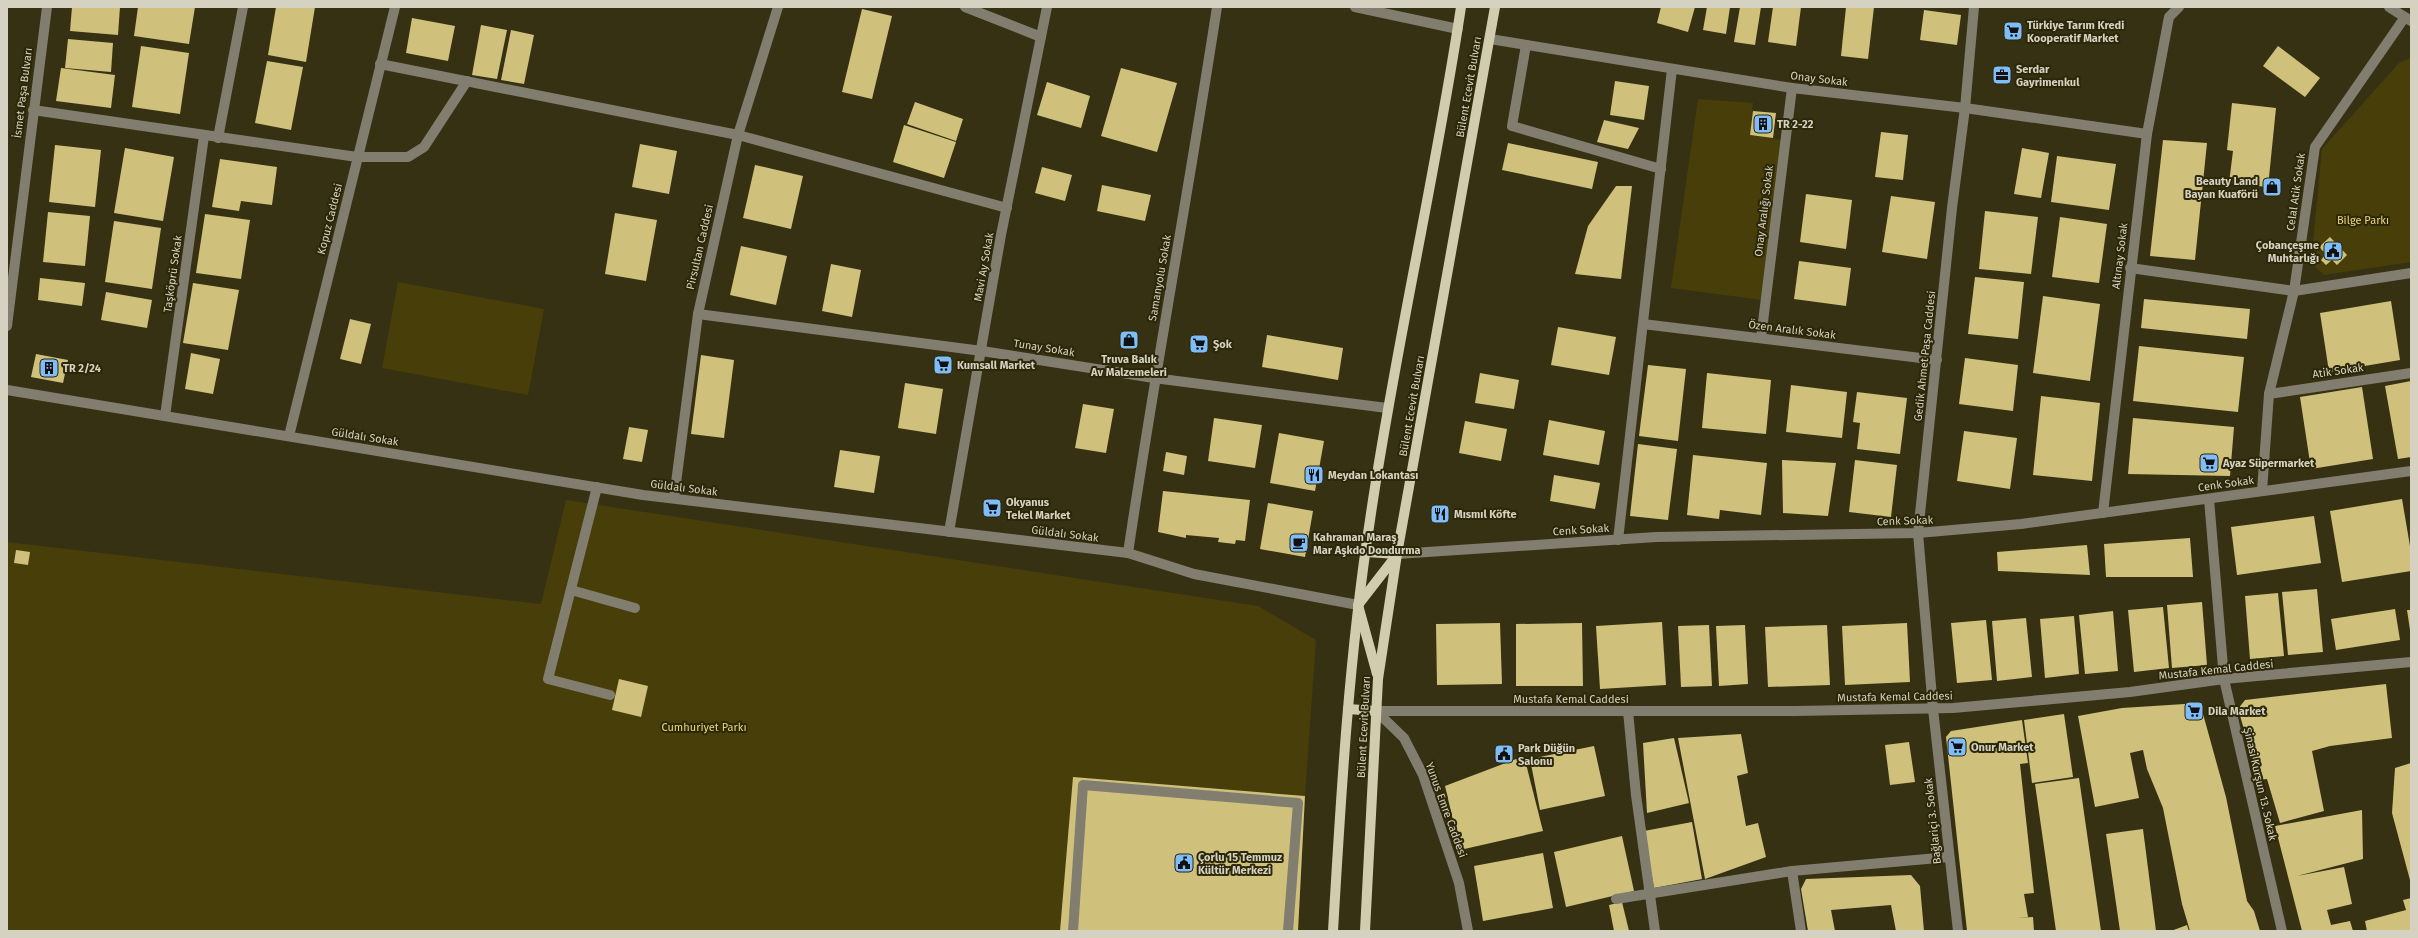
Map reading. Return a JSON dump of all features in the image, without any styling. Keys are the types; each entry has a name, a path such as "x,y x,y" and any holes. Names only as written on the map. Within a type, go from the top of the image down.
{"main road":[{"name":"Bülent Ecevit Bulvarı","path":"1333,931 1348,709 1358,605 1387,408 1462,7"},
{"name":"Bülent Ecevit Bulvarı","path":"1365,931 1378,679 1397,554 1495,7"},
{"path":"1366,552 1397,554"},
{"path":"1378,679 1358,605 1397,554"},
{"path":"1348,709 1376,711"}],"street":[{"name":"İsmet Paşa Bulvarı","path":"7,326 47,7"},
{"path":"218,138 243,7"},
{"name":"Kopuz Caddesi","path":"289,436 395,7"},
{"name":"Pirsultan Caddesi","path":"674,498 698,314 738,135 778,7"},
{"path":"965,7 1041,37"},
{"name":"Mavi Ay Sokak","path":"949,532 1007,208 1047,7"},
{"name":"Samanyolu Sokak","path":"1128,553 1154,378 1194,153 1217,7"},
{"path":"1355,7 1458,29"},
{"name":"Gedik Ahmet Paşa Caddesi","path":"1933,708 1918,533 1952,208 1965,108 1974,7"},
{"name":"Altınay Sokak","path":"2103,513 2130,268 2147,134 2169,17 2179,7"},
{"path":"2388,7 2408,19"},
{"name":"Celal Atik Sokak","path":"2262,491 2269,394 2294,291 2315,147 2408,19"},
{"name":"Onay Sokak","path":"1490,39 1792,88 1965,108 2147,134"},
{"path":"1526,45 1512,126 1661,169"},
{"path":"380,64 738,135 1007,208"},
{"path":"1618,540 1672,69"},
{"path":"33,110 204,136 358,157 408,157 424,147 467,81"},
{"name":"Onay Aralığı Sokak","path":"1761,338 1792,88"},
{"name":"Taşköprü Sokak","path":"165,416 204,136"},
{"path":"2130,268 2294,291 2411,272"},
{"name":"Tunay Sokak","path":"698,314 982,351 1154,378 1387,408"},
{"name":"Özen Aralık Sokak","path":"1643,324 1937,360"},
{"name":"Atik Sokak","path":"2269,394 2411,372"},
{"name":"Güldalı Sokak","path":"7,390 597,487 674,498 1128,553 1194,574 1358,605"},
{"name":"Cenk Sokak","path":"1397,554 1656,537 1918,533 2021,524 2411,471"},
{"path":"597,487 548,679 610,695"},
{"name":"Şinasi Kurşun 13. Sokak","path":"2209,499 2224,679 2282,931"},
{"path":"571,590 635,608"},
{"name":"Mustafa Kemal Caddesi","path":"1376,711 1796,711 1933,708 2122,693 2224,679 2411,662"},
{"name":"Bağlariçi 3. Sokak","path":"1933,708 1958,931"},
{"name":"Yunus Emre Caddesi","path":"1376,711 1404,738 1423,775 1459,883 1468,931"},
{"path":"1628,711 1636,795 1655,931"},
{"path":"1073,931 1083,785 1298,803 1288,931"},
{"path":"1616,899 1792,871 1949,857"},
{"path":"1792,871 1801,931"}],"green space":[{"name":"Bilge Parkı","path":"2410,58 2411,262 2324,275 2311,263 2322,149 2399,63"},
{"path":"1698,99 1753,103 1750,135 1782,140 1762,300 1671,288"},
{"path":"398,282 544,309 528,395 382,368"},
{"name":"Cumhuriyet Parkı","path":"566,500 1258,606 1316,640 1305,796 1298,931 7,931 7,542 541,604"}],"building":[{"path":"72,7 120,7 118,35 70,31"},
{"path":"138,7 195,7 189,44 134,36"},
{"path":"276,7 315,7 306,62 268,55"},
{"path":"1661,7 1695,7 1688,32 1657,23"},
{"path":"1707,7 1730,7 1726,34 1703,30"},
{"path":"1740,7 1761,7 1755,45 1734,42"},
{"path":"1773,7 1801,7 1796,46 1768,42"},
{"path":"1846,7 1874,7 1868,59 1841,56"},
{"path":"862,9 892,16 872,99 842,92"},
{"path":"1924,10 1961,15 1957,45 1920,40"},
{"path":"412,18 455,26 448,61 406,53"},
{"path":"481,25 507,30 497,79 472,75"},
{"path":"511,30 534,35 524,84 501,80"},
{"path":"68,39 113,43 111,72 65,68"},
{"path":"141,46 189,53 180,114 132,107"},
{"path":"2278,46 2320,78 2305,97 2263,66"},
{"path":"267,61 303,67 291,130 255,123"},
{"path":"61,68 115,75 111,108 56,101"},
{"path":"1121,68 1177,83 1157,152 1101,136"},
{"path":"1615,81 1649,86 1644,120 1610,115"},
{"path":"1047,82 1090,96 1081,128 1037,115"},
{"path":"915,102 963,119 956,141 907,124"},
{"path":"2232,103 2276,108 2268,187 2229,183 2233,151 2227,150"},
{"name":"TR 2-22","path":"1753,111 1776,113 1773,138 1750,135"},
{"path":"1604,120 1639,128 1628,149 1597,142"},
{"path":"904,125 956,142 944,178 893,162"},
{"path":"1881,132 1908,135 1903,180 1875,177"},
{"path":"2163,140 2207,143 2195,260 2150,256"},
{"path":"1508,143 1598,162 1592,189 1502,170"},
{"path":"640,144 677,151 669,194 632,187"},
{"path":"55,145 101,150 95,207 49,202"},
{"path":"125,148 174,157 163,221 114,213"},
{"path":"2022,148 2049,153 2041,198 2014,194"},
{"path":"2057,156 2116,164 2109,210 2051,202"},
{"path":"220,159 277,167 272,205 241,201 239,211 212,207"},
{"path":"755,165 803,176 791,229 743,218"},
{"path":"1042,167 1072,175 1065,201 1035,193"},
{"path":"1102,185 1151,195 1145,221 1097,211"},
{"path":"1616,186 1632,186 1621,279 1575,274 1588,226"},
{"path":"1806,194 1852,200 1846,249 1800,242"},
{"path":"1891,196 1935,202 1927,259 1882,252"},
{"path":"1985,211 2038,217 2031,274 1979,269"},
{"path":"48,212 90,216 85,266 43,262"},
{"path":"615,213 657,220 646,281 605,274"},
{"path":"205,214 250,220 241,279 196,273"},
{"path":"2060,217 2107,224 2099,283 2052,277"},
{"path":"114,221 161,228 152,289 105,282"},
{"name":"Çobançeşme Muhtarlığı","path":"2330,237 2347,255 2337,265 2332,260 2326,265 2321,260 2326,254 2319,247"},
{"path":"741,246 787,256 776,305 730,295"},
{"path":"1799,261 1851,268 1846,306 1794,299"},
{"path":"831,264 861,270 852,317 822,311"},
{"path":"1975,277 2024,282 2018,339 1968,334"},
{"path":"40,278 85,283 82,306 38,300"},
{"path":"193,283 239,290 228,350 183,343"},
{"path":"106,292 152,300 147,328 101,320"},
{"path":"2043,296 2100,304 2090,381 2033,373"},
{"path":"2144,299 2250,309 2247,339 2141,328"},
{"path":"2391,301 2400,360 2329,372 2320,313"},
{"path":"350,319 371,324 361,364 340,359"},
{"path":"1558,327 1616,337 1609,375 1551,365"},
{"path":"1267,335 1343,348 1338,380 1262,367"},
{"path":"2139,346 2244,357 2238,412 2133,401"},
{"path":"191,353 220,359 213,394 185,389"},
{"name":"TR 2/24","path":"36,354 68,360 63,383 31,377"},
{"path":"701,355 734,360 724,438 691,434"},
{"path":"1965,358 2018,365 2013,411 1959,404"},
{"path":"1648,365 1686,369 1678,441 1639,436"},
{"path":"1480,373 1519,380 1514,409 1475,403"},
{"path":"1707,373 1771,380 1766,434 1702,428"},
{"path":"2411,381 2411,457 2398,459 2385,386"},
{"path":"905,383 943,389 936,434 898,428"},
{"path":"1791,385 1847,392 1842,438 1786,432"},
{"path":"2362,387 2373,459 2311,469 2300,397"},
{"path":"1857,392 1907,398 1900,454 1857,449 1860,423 1853,422"},
{"path":"2041,396 2100,403 2092,481 2033,475"},
{"path":"1083,404 1114,409 1106,453 1075,448"},
{"path":"1214,418 1262,425 1255,468 1208,461"},
{"path":"2133,418 2234,427 2230,476 2128,474"},
{"path":"1549,420 1605,431 1599,465 1543,455"},
{"path":"1465,421 1507,429 1501,461 1459,453"},
{"path":"629,427 648,430 642,462 623,459"},
{"path":"1964,431 2017,438 2010,489 1957,481"},
{"path":"1279,433 1324,441 1315,491 1270,483"},
{"path":"1638,444 1677,449 1668,520 1630,516"},
{"path":"840,450 880,456 874,493 834,487"},
{"path":"1166,452 1187,456 1184,475 1163,471"},
{"path":"1693,455 1767,463 1761,515 1720,510 1719,519 1687,515"},
{"path":"1782,460 1836,463 1828,516 1783,513"},
{"path":"1855,460 1897,465 1891,517 1849,512"},
{"path":"1554,475 1600,483 1595,509 1550,501"},
{"path":"1163,491 1250,500 1245,541 1236,540 1235,544 1218,542 1219,538 1186,535 1186,538 1158,532"},
{"path":"2402,499 2411,552 2411,571 2342,582 2330,511"},
{"path":"1268,503 1313,511 1305,557 1260,549"},
{"path":"2314,516 2321,563 2237,575 2231,527"},
{"path":"2190,538 2193,577 2106,577 2104,544"},
{"path":"2087,545 2090,575 1998,571 1997,552"},
{"path":"16,550 30,552 28,565 14,563"},
{"path":"2317,589 2323,652 2288,655 2282,592"},
{"path":"2278,593 2284,656 2250,659 2245,596"},
{"path":"2202,602 2207,665 2172,668 2167,605"},
{"path":"2163,607 2169,668 2134,672 2128,610"},
{"path":"2395,609 2400,640 2336,650 2331,619"},
{"path":"2407,610 2411,610 2411,630 2410,630"},
{"path":"2113,611 2118,671 2085,674 2079,615"},
{"path":"2074,616 2079,674 2045,678 2040,619"},
{"path":"2026,618 2032,677 1997,681 1992,621"},
{"path":"1986,620 1992,680 1957,683 1951,623"},
{"path":"1662,622 1666,685 1600,689 1596,626"},
{"path":"1500,623 1502,684 1437,685 1436,624"},
{"path":"1582,623 1583,686 1516,686 1516,624"},
{"path":"1907,623 1910,682 1845,685 1842,626"},
{"path":"1709,625 1712,686 1681,687 1678,626"},
{"path":"1745,625 1748,684 1719,686 1716,626"},
{"path":"1827,625 1830,685 1768,687 1765,627"},
{"path":"619,679 648,686 641,717 612,710"},
{"path":"2386,684 2392,738 2330,746 2312,751 2324,811 2280,823 2267,779 2259,780 2238,709 2245,700"},
{"path":"2200,703 2226,797 2247,901 2254,911 2260,931 2190,931 2182,904 2163,808 2147,769 2143,750 2130,753 2139,798 2095,807 2078,716 2122,708"},
{"path":"2064,714 2073,777 2032,783 2024,720"},
{"path":"2022,720 2028,763 2020,764 2034,893 2024,894 2028,917 2016,918 2033,917 2034,931 1967,931 1946,737 1951,731"},
{"path":"1741,734 1748,773 1737,776 1746,826 1758,823 1766,857 1705,879 1678,738"},
{"path":"1674,738 1689,803 1647,813 1643,743"},
{"path":"1909,742 1915,782 1890,785 1885,745"},
{"path":"1594,746 1605,796 1540,810 1530,759"},
{"path":"1524,756 1543,831 1460,850 1445,786"},
{"path":"2411,763 2410,880 2392,813 2395,768"},
{"name":"Çorlu 15 Temmuz Kültür Merkezi","path":"1073,777 1305,796 1298,931 1060,931"},
{"path":"2079,778 2101,931 2056,931 2035,784"},
{"path":"2362,810 2363,859 2297,876 2344,867 2352,904 2327,910 2331,925 2350,921 2353,931 2302,931 2275,826"},
{"path":"1692,822 1702,879 1654,888 1644,831"},
{"path":"2143,829 2156,931 2120,931 2106,834"},
{"path":"1622,836 1634,891 1566,907 1554,852"},
{"path":"1543,853 1553,908 1483,921 1474,866"},
{"path":"1911,875 1920,886 1924,931 1896,931 1891,905 1831,910 1835,931 1808,931 1801,889 1806,879"},
{"path":"2411,898 2411,931 2367,931 2365,921 2406,910 2403,900"},
{"path":"1622,902 1629,931 1614,931 1609,905"},
{"path":"2187,925 2189,931 2171,931"}],"place":[{"name":"Türkiye Tarım Kredi Kooperatif Market","path":"2013,31"},
{"name":"Serdar Gayrimenkul","path":"2002,75"},
{"name":"TR 2-22","path":"1763,124"},
{"name":"Beauty Land Bayan Kuaförü","path":"2272,187"},
{"name":"Çobançeşme Muhtarlığı","path":"2333,251"},
{"name":"Truva Balık Av Malzemeleri","path":"1129,340"},
{"name":"Şok","path":"1199,344"},
{"name":"Kumsall Market","path":"943,365"},
{"name":"TR 2/24","path":"49,368"},
{"name":"Ayaz Süpermarket","path":"2209,463"},
{"name":"Meydan Lokantası","path":"1314,475"},
{"name":"Okyanus Tekel Market","path":"992,508"},
{"name":"Mısmıl Köfte","path":"1440,514"},
{"name":"Kahraman Maraş Mar Aşkdo Dondurma","path":"1299,543"},
{"name":"Dila Market","path":"2194,711"},
{"name":"Onur Market","path":"1957,747"},
{"name":"Park Düğün Salonu","path":"1504,754"},
{"name":"Çorlu 15 Temmuz Kültür Merkezi","path":"1184,863"}]}
